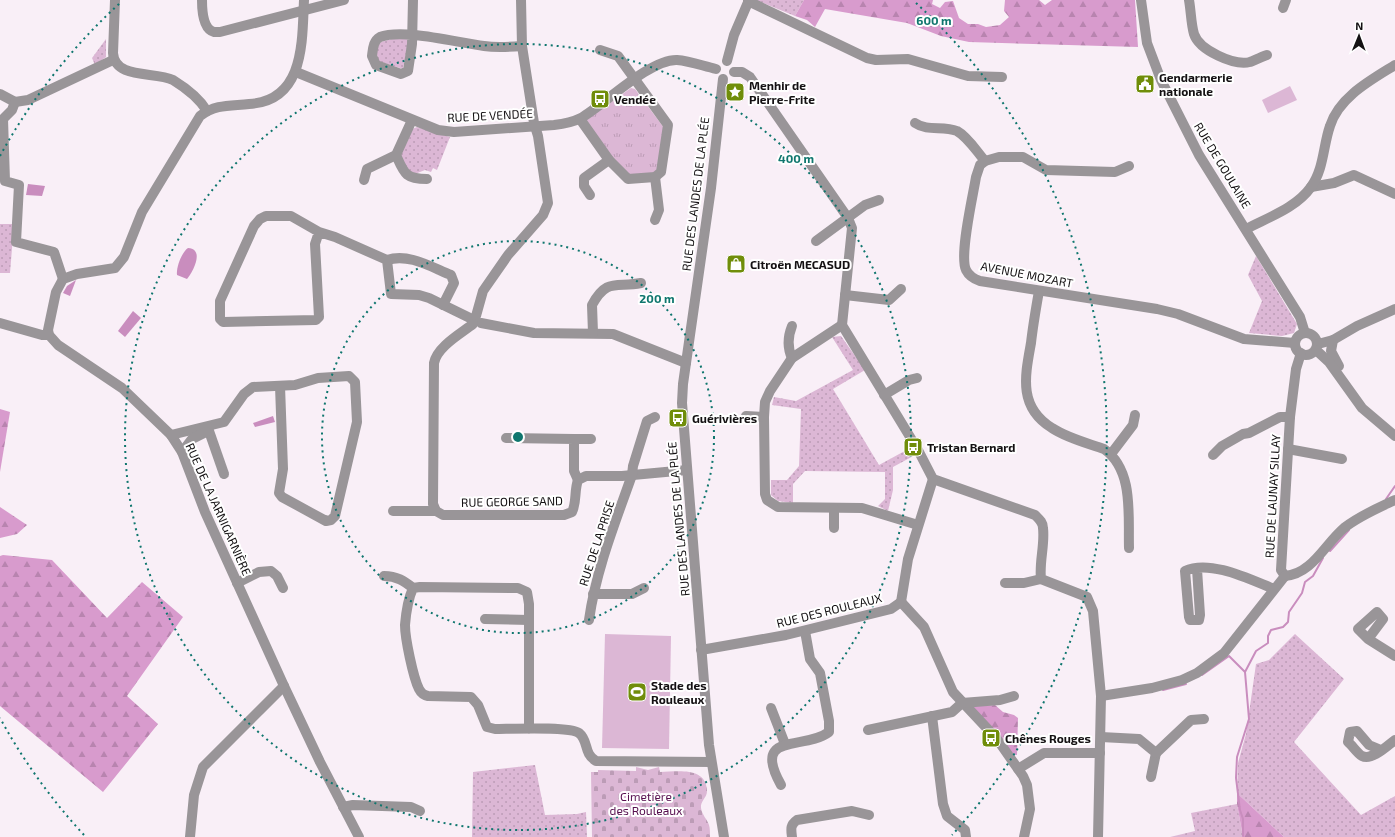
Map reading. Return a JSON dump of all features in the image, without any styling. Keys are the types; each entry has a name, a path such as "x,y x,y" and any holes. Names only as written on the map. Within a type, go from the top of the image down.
{"street":[{"path":"115,0 114,60 119,67 138,74 172,80 200,100 206,111"},
{"path":"202,0 207,26 211,31 220,32 344,0"},
{"path":"0,323 42,335 49,335 48,330 56,292 63,279 77,274 115,268 124,257 142,212 193,126 206,111 223,105 259,104 267,101 284,89 296,72 299,61 304,0"},
{"path":"413,0 411,34 411,64 408,71 401,74 376,65 373,61 373,45 380,38 400,33 411,34 486,47 522,46"},
{"path":"436,511 433,504 435,356 476,320 483,291 508,255 543,215 548,203 538,136 534,127 522,46 521,0"},
{"path":"727,61 734,35 749,0 867,58 876,60 908,59 968,76 1002,77"},
{"name":"RUE DE GOULAINE","path":"1141,0 1147,43 1161,80 1199,155 1300,317 1305,333"},
{"path":"1189,0 1194,34 1198,42 1204,48 1217,55 1249,62 1267,55"},
{"path":"580,119 622,176 628,179 655,177 661,172 668,125 618,56 600,50"},
{"path":"1,99 15,102 28,100 114,60"},
{"name":"RUE DE VENDÉE","path":"296,72 438,130 454,132 554,125 580,119 634,79 660,63 676,60 716,69"},
{"path":"727,61 732,64 734,72 731,77 723,79 718,76 716,69 721,62 727,61"},
{"path":"1246,229 1296,203 1311,187 1318,175 1333,117 1344,102 1364,86 1395,65"},
{"path":"734,72 742,72 750,77 848,218 852,228 842,326 918,450 933,479 1035,516 1040,520 1043,527 1040,566 1041,579"},
{"name":"RUE DES LANDES DE LA PLÉE","path":"723,79 712,176 686,363 682,403 711,762 724,837"},
{"path":"15,102 12,110 4,119 5,181 19,185 16,242 54,252 63,279"},
{"path":"364,180 366,169 396,155 412,120"},
{"path":"915,123 922,128 957,131 985,161 999,157 1023,157 1040,167 1054,170 1115,172 1129,166"},
{"path":"396,155 404,173 415,179 427,179"},
{"path":"590,195 584,186 584,178 609,160"},
{"name":"AVENUE MOZART","path":"985,161 980,165 976,177 964,252 966,270 971,277 980,281 1178,314 1244,339 1295,343"},
{"path":"1311,187 1334,183 1354,175 1395,194"},
{"path":"655,177 659,210 655,220"},
{"path":"816,240 865,205 879,200"},
{"path":"319,232 314,244 319,317 316,320 223,322 220,319 220,301 254,226 260,219 266,216 291,216 319,232 335,237 387,260 392,258 411,259 451,275 454,283 443,305"},
{"path":"387,260 391,294 419,295 476,320 534,333 613,334 686,363"},
{"path":"593,333 592,305 604,290 612,284 618,283 627,286 642,283"},
{"path":"845,295 889,300 901,290"},
{"path":"1039,291 1025,374 1029,401 1034,412 1053,429 1104,449 1111,454 1126,485 1129,548"},
{"path":"1395,310 1357,326 1333,340 1317,347 1307,355 1301,353 1297,349 1295,343 1297,337 1305,333 1314,335 1317,347 1362,408 1395,436"},
{"path":"792,326 789,334 789,350 792,358"},
{"path":"842,326 792,358 770,391 765,402 765,494 767,500 778,507 862,508 918,525"},
{"name":"RUE DE LA JARNIGARNIÈRE","path":"49,335 58,346 122,388 171,435 182,452 204,512 284,686 359,837"},
{"path":"1333,340 1332,355 1343,373 1346,387"},
{"name":"RUE DE LAUNAY SILLAY","path":"1285,576 1281,570 1290,417 1296,368 1301,353"},
{"path":"171,435 224,422 247,390 259,386 269,387 280,386 295,385 309,380 349,376 355,382 357,422 335,516 331,520 326,521 282,497 279,493 283,469 280,386"},
{"path":"884,395 909,380 917,378"},
{"path":"182,452 192,439 200,434 226,428 252,393 266,390 269,387"},
{"path":"1111,454 1133,425 1135,415"},
{"path":"746,416 764,417"},
{"name":"RUE DE LA PRISE","path":"589,620 599,567 632,475 633,466 648,421 655,417"},
{"path":"1213,455 1222,446 1243,434 1249,433 1280,417 1290,417"},
{"path":"208,431 224,474"},
{"path":"506,438 591,439"},
{"name":"RUE GEORGE SAND","path":"393,511 436,511 443,514 564,515 572,512 576,504 576,487 578,480 574,471 574,439"},
{"path":"1288,449 1342,459"},
{"path":"578,480 586,476 632,475 687,470"},
{"path":"901,602 908,559 933,479"},
{"path":"1102,700 1182,680 1197,673 1224,653 1285,576 1296,574 1306,568 1349,525 1382,505 1395,500"},
{"path":"834,508 834,528"},
{"path":"1197,569 1214,569 1229,572 1274,589"},
{"path":"237,583 259,572 271,571 277,576 283,588"},
{"path":"384,576 399,578 413,588 523,589 527,592 529,620 528,729"},
{"path":"1005,583 1024,583 1041,579 1087,597 1093,611 1102,700 1098,837"},
{"path":"413,588 410,595 405,626 414,675 423,695 471,697 478,705 488,727 495,730 528,729 577,731 582,736 588,754 596,761 711,762"},
{"path":"593,594 632,594 644,588"},
{"name":"RUE DES ROULEAUX","path":"701,650 805,631 891,609 901,602 924,628 953,692 997,739 1018,769 1027,785 1030,809 1024,837"},
{"path":"485,619 529,620"},
{"path":"781,785 774,772 772,758 775,750 785,744 820,739 829,732 829,721 820,672 810,659 805,631"},
{"path":"1368,639 1395,656"},
{"path":"190,837 194,795 203,767 284,686"},
{"path":"868,730 952,712 962,703 1000,700 1014,696"},
{"path":"771,708 785,744"},
{"path":"932,716 943,804 947,816 965,830 966,837"},
{"path":"1151,777 1156,753 1191,720 1204,719"},
{"path":"1101,738 1139,739 1156,753"},
{"path":"1381,750 1395,740"},
{"path":"1018,769 1044,753 1100,752"},
{"path":"343,807 353,805 411,806 420,811"},
{"path":"792,837 791,829 793,823 797,820 852,811 868,815"}],"green space":[{"path":"756,0 804,0 795,16"},
{"path":"804,0 933,0 932,4 940,8 945,2 953,1 959,18 968,24 978,24 986,27 1000,25 1009,17 1004,11 1005,0 1039,0 1045,5 1052,0 1135,0 1138,47 969,42 941,36 907,23 825,9 815,27 807,20 795,16"},
{"path":"398,37 407,39 408,43 403,69 378,61 376,48 381,42"},
{"path":"106,39 106,57 95,65 92,58"},
{"path":"1290,86 1297,100 1268,113 1262,100"},
{"path":"631,88 635,89 664,128 658,170 653,174 628,178 585,120"},
{"path":"417,127 450,137 437,170 433,168 431,172 425,170 415,174 408,171 400,155 409,138 410,130"},
{"path":"0,224 14,224 10,273 0,273"},
{"path":"1256,256 1297,324 1294,333 1282,336 1249,333 1262,301 1248,275"},
{"path":"841,336 865,370 833,389 879,465 912,447 917,454 893,467 893,490 888,511 878,506 885,499 885,472 805,471 793,484 793,503 778,501 771,495 771,480 787,480 799,466 801,409 772,405 774,397 796,401 853,370 832,337"},
{"path":"0,409 10,412 0,472"},
{"path":"0,507 27,525 17,534 0,538"},
{"path":"3,555 52,560 107,618 142,582 183,617 127,696 158,724 103,792 0,706 0,556"},
{"name":"Stade des Rouleaux","path":"605,634 671,636 669,749 602,748"},
{"path":"1295,634 1344,679 1294,742 1361,815 1395,796 1395,837 1284,837 1237,793 1238,763 1246,734 1256,664 1269,660"},
{"path":"995,705 1003,712 1014,715 1018,718 1017,755 1010,754 973,712 974,706"},
{"path":"535,765 545,815 577,814 586,812 587,837 472,837 473,772"},
{"name":"Cimetière des Rouleaux","path":"636,767 648,770 659,767 660,772 682,771 690,772 702,777 707,791 701,808 702,813 709,825 710,837 592,837 591,772 598,772 598,770 636,771"},
{"path":"1237,793 1284,837 1243,837 1237,804"},
{"path":"1237,804 1243,837 1170,837 1195,831 1191,813"}],"shaded area":[{"path":"28,184 45,186 42,196 26,195"},
{"path":"188,248 193,249 197,256 192,271 187,279 177,275 177,272 178,264"},
{"path":"76,280 70,296 63,293 67,286"},
{"path":"133,311 141,318 125,337 118,331"},
{"path":"273,416 275,422 255,427 253,423"}],"waterway":[{"path":"1386,499 1395,486"},
{"path":"1330,551 1349,530"},
{"path":"1202,675 1229,656 1245,672 1256,651 1268,643 1268,636 1271,630 1283,627 1288,622 1289,612 1302,593 1305,582 1313,576 1323,558"},
{"path":"1243,836 1243,819 1240,810 1236,778 1237,757 1249,719 1245,672"},
{"path":"1163,690 1186,684"}],"place":[{"name":"Gendarmerie nationale","path":"1145,84"},
{"name":"Menhir de Pierre-Frite","path":"735,92"},
{"name":"Vendée","path":"600,99"},
{"name":"Citroën MECASUD","path":"736,264"},
{"name":"Guérivières","path":"678,418"},
{"name":"Tristan Bernard","path":"913,447"},
{"name":"Stade des Rouleaux","path":"637,692"},
{"name":"Chênes Rouges","path":"991,738"}]}
